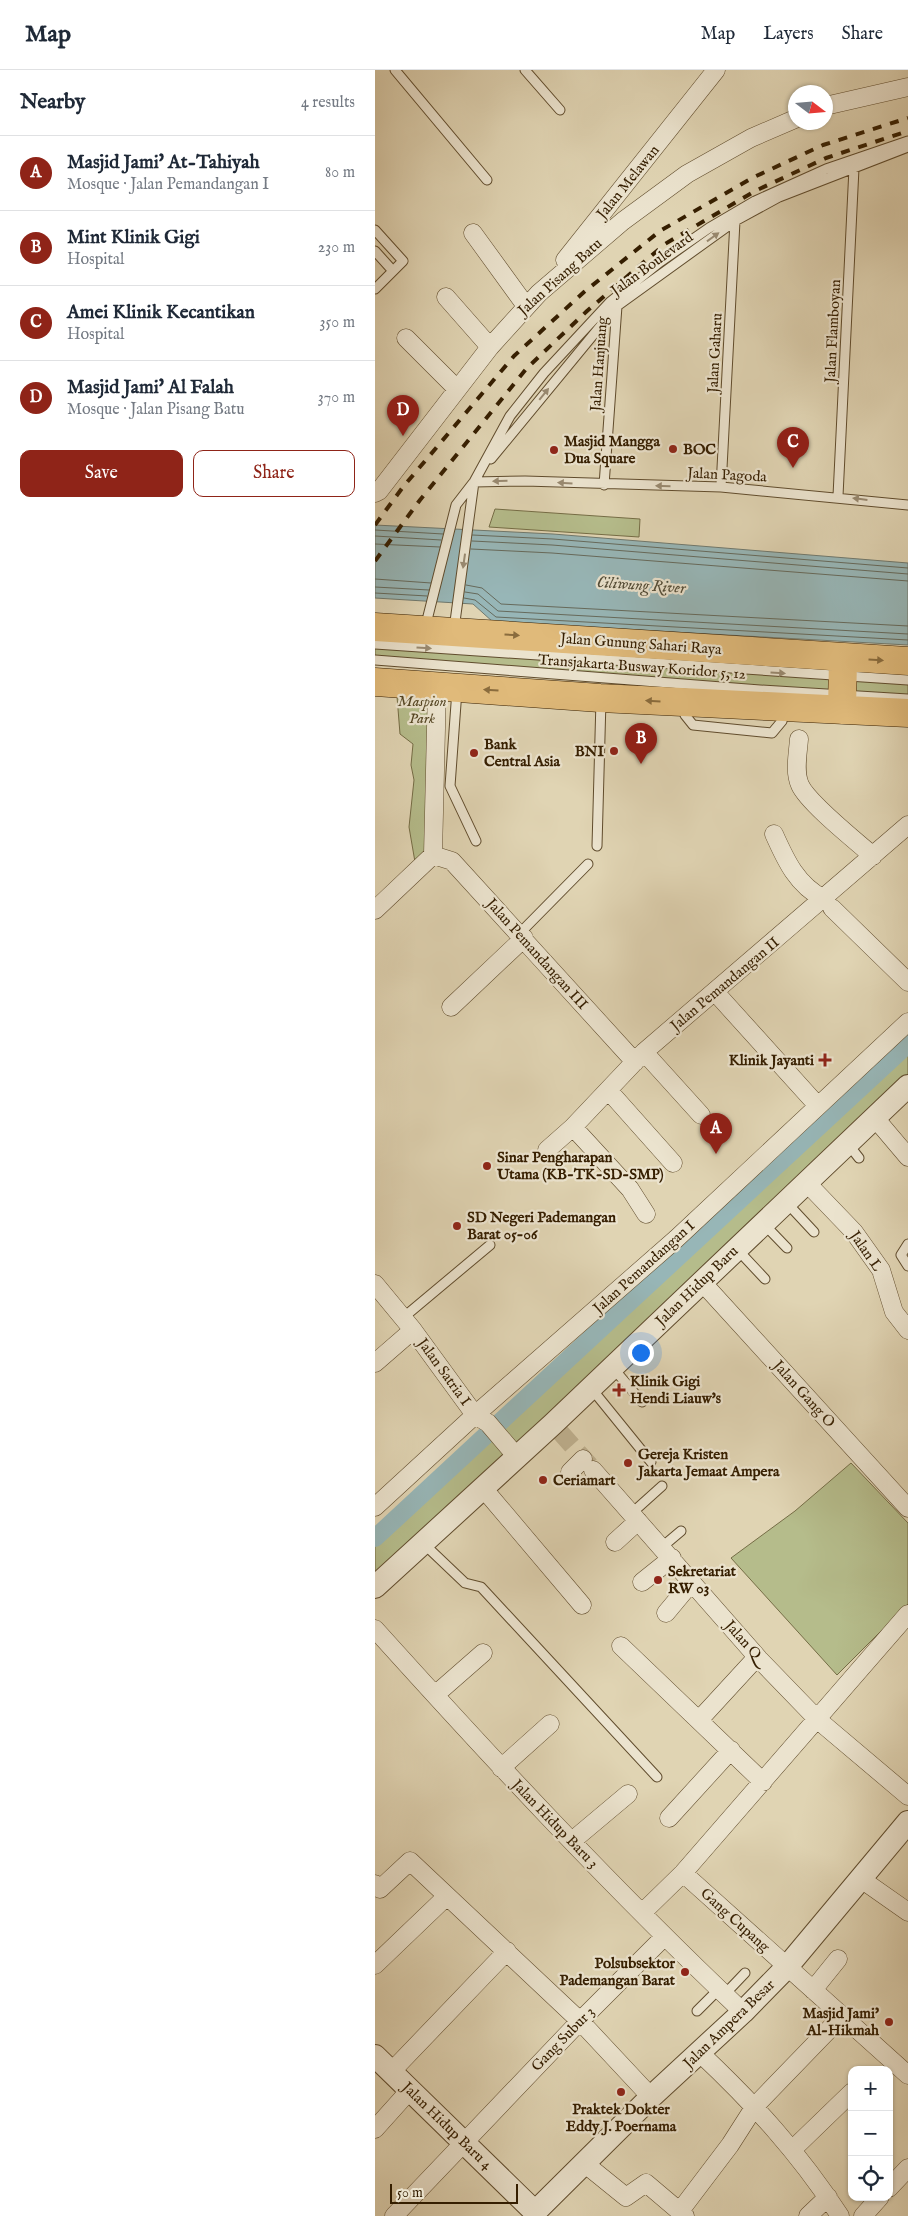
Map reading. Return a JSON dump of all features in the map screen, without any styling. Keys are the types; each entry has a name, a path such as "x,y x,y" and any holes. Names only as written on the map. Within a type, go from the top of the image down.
{"main road":[{"name":"Jalan Gunung Sahari Raya","path":"375,627 424,630 455,620 843,685 908,713"},
{"name":"Jalan Gunung Sahari Raya","path":"375,682 601,698 785,707 908,661"}],"street":[{"name":"Jalan Melawan","path":"539,293 716,70"},
{"path":"833,104 908,87"},
{"name":"Jalan Pisang Batu","path":"375,493 379,491 490,347 539,293 623,221 687,174 751,138 788,122"},
{"path":"473,233 526,306"},
{"path":"445,297 490,347"},
{"path":"406,338 457,390"},
{"path":"375,910 433,855 447,687"},
{"path":"799,739 797,764 800,785 818,806 873,856"},
{"name":"Jalan Pemandangan II","path":"547,1150 640,1057 715,993 828,904 873,856 908,825"},
{"path":"774,834 789,868 813,894 828,904 908,982"},
{"name":"Jalan Pemandangan III","path":"433,855 452,861 521,936 640,1057 701,1115"},
{"path":"451,1007 521,936"},
{"path":"715,993 818,1106"},
{"name":"Jalan Pemandangan I","path":"375,1507 481,1419 908,1022"},
{"name":"Jalan Hidup Baru","path":"375,1587 483,1488 515,1456 556,1428 612,1367 806,1182 853,1151 875,1118 908,1086"},
{"path":"608,1090 673,1163"},
{"path":"875,1118 908,1157"},
{"path":"573,1126 630,1189 646,1214"},
{"name":"Jalan L","path":"806,1182 854,1232 881,1270 894,1312 908,1330"},
{"name":"Jalan Gang O","path":"701,1281 908,1508"},
{"name":"Jalan Satria I","path":"375,1284 409,1324 481,1419 515,1456"},
{"path":"375,1363 409,1324"},
{"name":"Jalan Q","path":"570,1472 588,1464 757,1657 818,1720 908,1796"},
{"path":"483,1488 582,1604"},
{"path":"615,1542 635,1517"},
{"path":"642,1582 667,1553"},
{"path":"666,1614 691,1583"},
{"path":"642,1914 683,1873 818,1720 908,1614"},
{"name":"Jalan Hidup Baru 3","path":"375,1629 537,1807 664,1937 743,2012"},
{"path":"621,1646 700,1719 763,1782"},
{"path":"435,1695 483,1653"},
{"path":"700,1719 757,1657"},
{"path":"501,1768 550,1724"},
{"path":"669,1818 731,1750"},
{"path":"572,1841 628,1794"},
{"name":"Jalan Ampera Besar","path":"535,2215 584,2163 651,2097 743,2012 786,1968 905,1830"},
{"path":"375,1884 380,1889 409,1861 580,2021 651,2097"},
{"name":"Gang Cupang","path":"683,1873 786,1968 843,2015 898,2070"},
{"path":"861,1879 908,1912"},
{"path":"375,1965 447,1896"},
{"name":"Gang Subur 3","path":"394,2216 580,2021 664,1937"},
{"path":"383,2064 507,1952"},
{"path":"813,1990 838,1960"},
{"path":"584,2163 626,2197 646,2183 682,2214 755,2106 843,2015"},
{"path":"700,2053 755,2106 792,2150 840,2216"},
{"name":"Jalan Hidup Baru 4","path":"383,2064 464,2142 535,2215"},
{"path":"375,2129 410,2090"},
{"path":"792,2150 848,2096"},
{"path":"893,2184 908,2168"},
{"path":"808,2216 828,2197"},
{"path":"863,2216 876,2201"}],"lane":[{"path":"395,70 487,180"},
{"path":"525,70 560,110"},
{"path":"455,620 474,482 510,416 545,373 610,302 660,262 709,228 755,201 826,169 908,141"},
{"name":"Jalan Boulevard","path":"424,630 456,505 617,306 735,221 779,198 908,147"},
{"name":"Jalan Flamboyan","path":"838,496 854,168"},
{"name":"Jalan Gaharu","path":"721,487 735,221"},
{"path":"375,230 403,260 375,289"},
{"path":"375,251 393,271"},
{"name":"Jalan Hanjuang","path":"604,485 617,306"},
{"name":"Jalan Pagoda","path":"474,482 525,481 604,485 721,487 838,496 908,504"},
{"name":"Transjakarta Busway Koridor 5, 12","path":"375,644 843,685 908,698"},
{"name":"Transjakarta Busway Koridor 5, 12","path":"375,660 843,685 908,680"},
{"path":"447,687 450,786 476,841"},
{"path":"597,846 601,698"},
{"path":"521,936 588,864"},
{"path":"786,1201 814,1232"},
{"path":"763,1223 787,1248"},
{"path":"409,1324 490,1244"},
{"path":"908,1244 901,1255 908,1266"},
{"path":"736,1248 765,1279"},
{"path":"612,1367 642,1402"},
{"path":"591,1388 651,1462"},
{"path":"635,1517 663,1486"},
{"path":"667,1553 681,1531"},
{"path":"423,1543 465,1583 481,1587 657,1777"},
{"path":"697,2011 745,1973"}],"green space":[{"path":"495,509 640,519 639,537 489,527"},
{"path":"375,644 908,680 908,699 375,660"},
{"name":"Maspion Park","path":"396,684 446,687 437,850 415,862 409,827 414,780 411,765 413,744 400,734"},
{"path":"908,1044 908,1086 375,1587 375,1538"},
{"path":"851,1463 908,1523 908,1604 837,1675 731,1558 795,1511"}],"water":[{"name":"Ciliwung River","path":"375,525 553,534 908,563 908,645 493,622 473,604 375,598"}],"waterway":[{"path":"375,1538 908,1044"}],"tunnel":[{"path":"560,1432 593,1469"}],"railway":[{"path":"375,525 403,487 514,356 584,292 660,231 752,178 823,145 908,118"},
{"path":"375,561 420,500 527,368 587,311 665,244 755,191 826,158 908,131"}],"place":[{"name":"Masjid Jami' Al Falah","path":"403,436"},
{"name":"BOC","path":"673,449"},
{"name":"Masjid Mangga Dua Square","path":"554,450"},
{"name":"Amei Klinik Kecantikan","path":"793,468"},
{"name":"BNI","path":"614,751"},
{"name":"Bank Central Asia","path":"474,753"},
{"name":"Mint Klinik Gigi","path":"641,764"},
{"name":"Klinik Jayanti","path":"825,1060"},
{"name":"Masjid Jami' At-Tahiyah","path":"716,1154"},
{"name":"Sinar Pengharapan Utama (KB-TK-SD-SMP)","path":"487,1166"},
{"name":"SD Negeri Pademangan Barat 05-06","path":"457,1226"},
{"name":"Klinik Gigi Hendi Liauw's","path":"619,1390"},
{"name":"Gereja Kristen Jakarta Jemaat Ampera","path":"628,1463"},
{"name":"Ceriamart","path":"543,1480"},
{"name":"Sekretariat RW 03","path":"658,1580"},
{"name":"Polsubsektor Pademangan Barat","path":"685,1972"},
{"name":"Masjid Jami' Al-Hikmah","path":"889,2022"},
{"name":"Praktek Dokter Eddy J. Poernama","path":"621,2092"}]}
